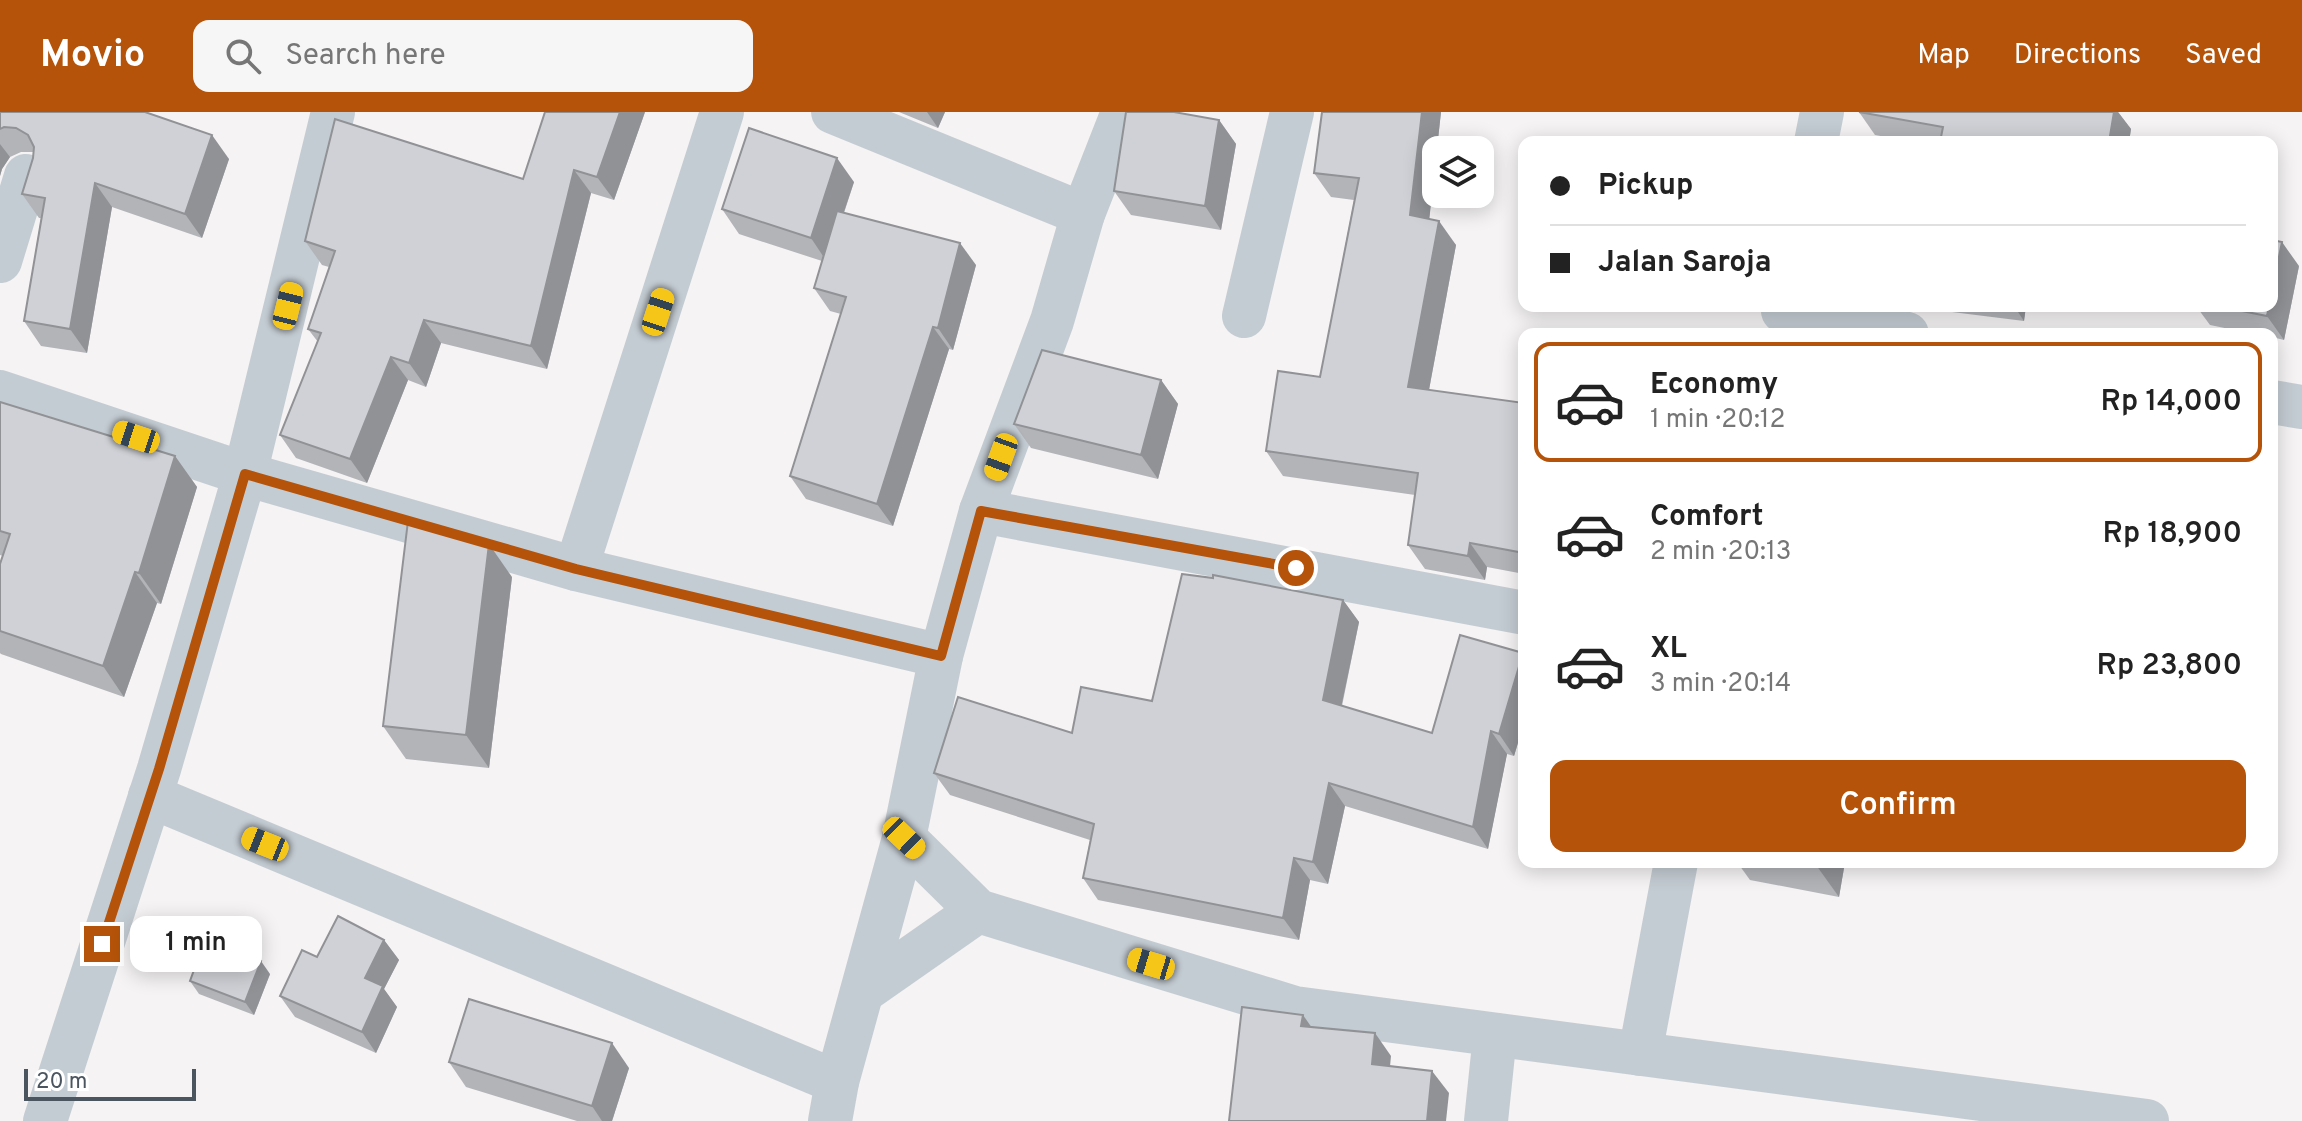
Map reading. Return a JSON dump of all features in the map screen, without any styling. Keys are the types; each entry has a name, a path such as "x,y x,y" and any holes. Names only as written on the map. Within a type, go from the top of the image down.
{"street":[{"path":"45,1121 150,796 245,474 333,112"},
{"path":"576,569 722,112"},
{"path":"833,112 1083,214"},
{"path":"150,796 834,1102 904,838 941,656 981,511 1052,321 1083,214 1123,112"},
{"path":"1244,316 1292,112"},
{"path":"1817,136 1822,112"},
{"path":"0,261 26,176"},
{"path":"1782,317 1863,328"},
{"path":"0,392 245,474 576,569 941,656"},
{"path":"2278,403 2302,407"},
{"path":"981,511 1518,612"},
{"path":"904,838 978,911 1295,1008 2147,1121"},
{"path":"1640,1054 1675,868"},
{"path":"865,990 978,911"},
{"path":"1486,1121 1495,1035"}],"building":[{"path":"0,112 145,112 212,135 185,214 95,183 70,329 24,321 45,198 22,194 34,147 28,135 16,128 0,129"},
{"path":"545,112 620,112 597,177 574,170 531,346 424,320 409,363 391,357 350,459 280,435 321,333 308,329 335,251 305,241 335,119 523,179"},
{"path":"1126,112 1174,112 1219,120 1205,206 1114,191"},
{"path":"1322,112 1422,112 1410,215 1439,221 1408,387 1518,402 1518,552 1470,543 1468,556 1408,545 1418,473 1266,451 1278,371 1320,377 1359,178 1314,173"},
{"path":"1859,112 2114,112 2110,136 1941,136 1943,127"},
{"path":"749,128 837,158 811,238 722,209"},
{"path":"837,211 960,243 938,328 933,327 877,504 790,476 846,297 814,288"},
{"path":"2278,241 2282,242 2278,262"},
{"path":"2247,312 2268,312 2267,316"},
{"path":"1042,350 1161,380 1141,455 1014,424"},
{"path":"0,402 175,456 139,573 135,572 103,666 0,631 0,564 10,534 0,531"},
{"path":"408,521 489,544 466,735 383,726"},
{"path":"1182,574 1213,578 1213,575 1343,600 1323,700 1432,733 1460,635 1518,652 1518,670 1499,734 1491,731 1473,827 1329,783 1313,862 1294,858 1283,918 1083,878 1094,824 934,773 958,697 1072,733 1081,687 1152,701"},
{"path":"338,916 384,940 365,978 383,986 362,1032 280,996 302,950 317,957"},
{"path":"205,940 261,961 245,1002 190,981"},
{"path":"469,999 612,1043 592,1106 449,1062"},
{"path":"1242,1007 1303,1015 1301,1026 1375,1033 1372,1064 1432,1071 1427,1121 1229,1121"}],"route":[{"path":"102,944 159,769 245,474 576,569 941,656 972,554 981,511 1296,568"}]}
